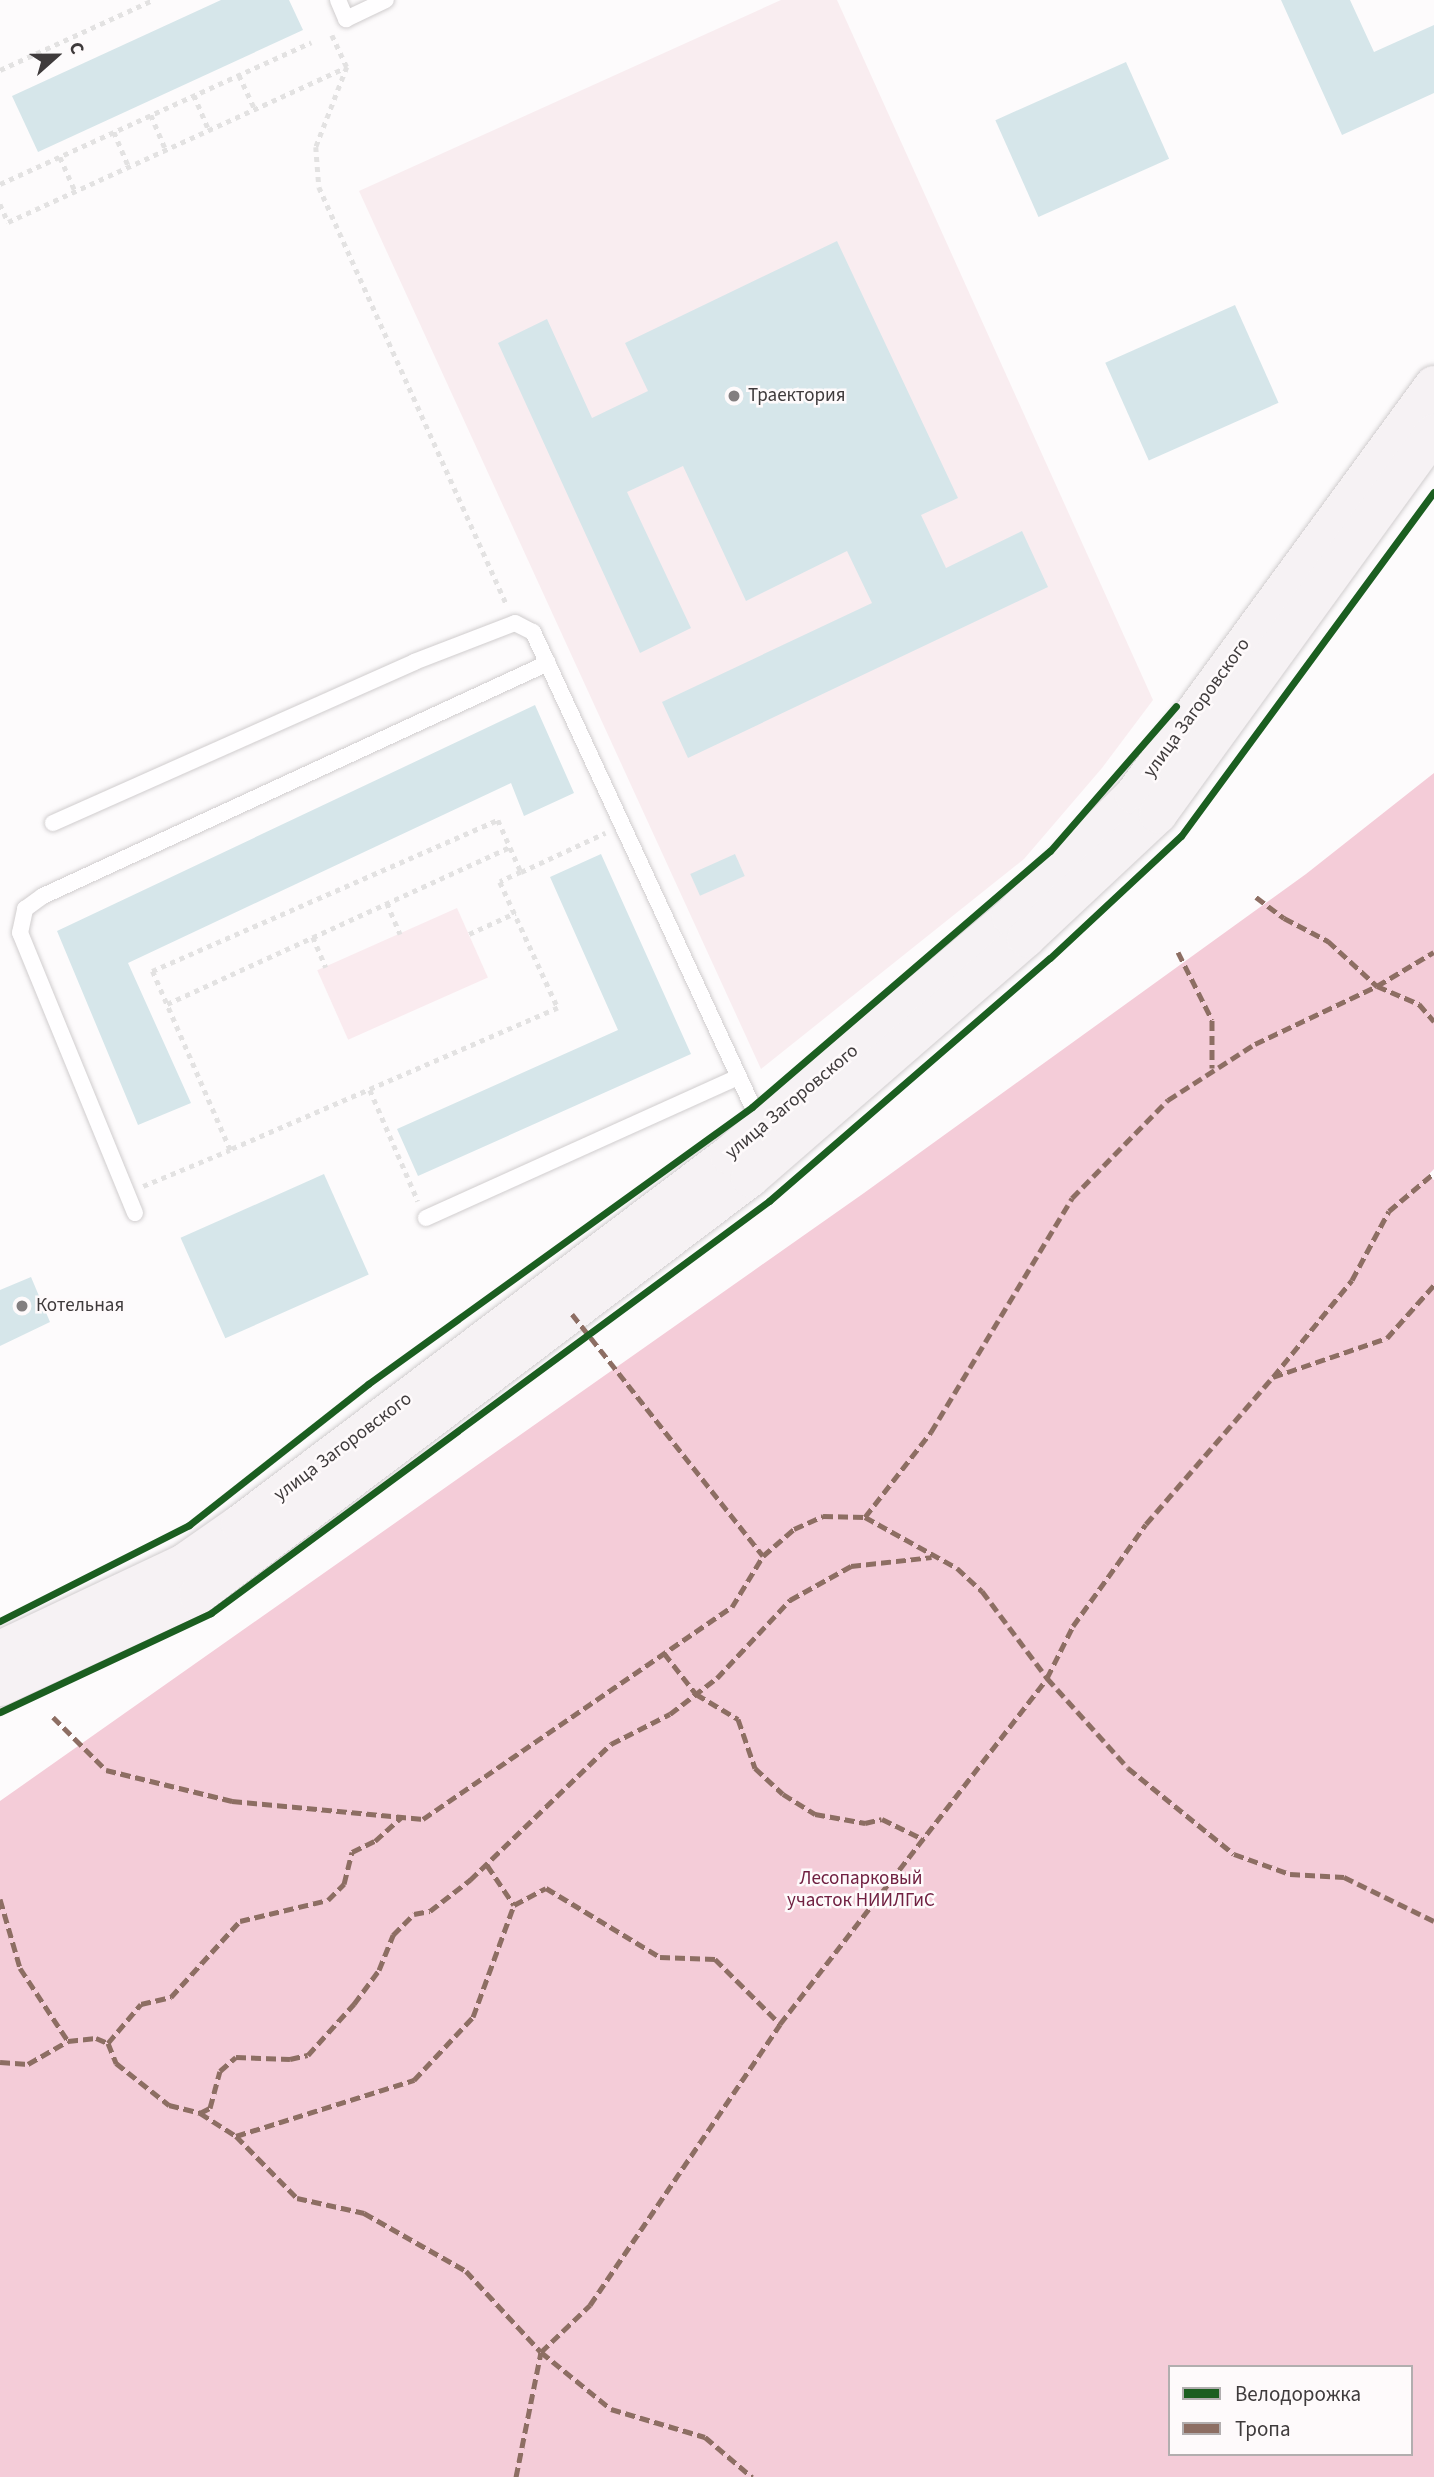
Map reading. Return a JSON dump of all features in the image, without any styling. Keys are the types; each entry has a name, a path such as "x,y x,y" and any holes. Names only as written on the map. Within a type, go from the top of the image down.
{"street":[{"name":"улица Загоровского","path":"0,1650 184,1563 762,1127 1011,917 1134,795 1434,385"},
{"name":"улица Загоровского","path":"0,1687 198,1595 750,1178 995,965 1158,814 1434,433"}],"lane":[{"path":"338,0 346,19 386,0"},
{"path":"53,823 414,662 515,623 534,632 762,1127"},
{"path":"135,1213 20,933 24,909 43,896 548,663"},
{"path":"426,1218 738,1077"}],"path":[{"path":"0,70 153,0"},
{"path":"346,19 328,28 347,67 316,147 319,187 515,623"},
{"path":"0,184 312,42"},
{"path":"0,204 8,222 347,67"},
{"path":"239,75 256,109"},
{"path":"194,95 209,130"},
{"path":"151,115 166,150"},
{"path":"114,132 129,167"},
{"path":"60,157 76,191"},
{"path":"230,1150 152,971 498,820 521,872"},
{"path":"127,1192 558,1008 500,882 622,826"},
{"path":"167,1004 510,847"},
{"path":"387,904 400,934"},
{"path":"469,934 515,913"},
{"path":"313,937 326,967"},
{"path":"369,1090 426,1218"}],"shaded area":[{"name":"Траектория","path":"781,0 837,0 1153,700 1102,768 1024,859 761,1069 359,191"},
{"path":"457,908 488,977 348,1040 317,970"}],"green space":[{"name":"Лесопарковый участок НИИЛГиС","path":"1434,773 1434,1169 1427,1176 1434,1180 1434,2477 0,2477 0,1801 864,1193 1306,874"}],"building":[{"path":"221,0 289,0 303,30 38,152 12,96"},
{"path":"1281,0 1350,0 1374,52 1434,25 1434,93 1342,135"},
{"path":"1126,62 1169,159 1038,217 995,120"},
{"path":"837,241 958,498 921,515 946,568 1022,531 1048,587 688,758 662,702 872,603 847,551 746,601 683,466 627,492 691,628 640,653 498,343 547,319 592,418 648,391 625,343"},
{"path":"1235,305 1279,403 1149,461 1105,363"},
{"path":"535,705 574,793 524,816 511,783 128,963 191,1103 138,1125 57,931"},
{"path":"601,854 691,1054 418,1176 397,1129 618,1030 550,877"},
{"path":"735,854 745,876 700,896 690,874"},
{"path":"324,1174 369,1274 225,1338 181,1238"},
{"name":"Котельная","path":"31,1277 50,1322 0,1346 0,1290"}],"marked path":[{"path":"1256,897 1284,918 1328,941 1377,986 1419,1004 1434,1021"},
{"path":"1178,952 1212,1020 1212,1068"},
{"path":"865,1517 931,1432 1072,1198 1168,1100 1255,1044 1377,986 1434,952"},
{"path":"1273,1377 1352,1280 1389,1211 1434,1173"},
{"path":"516,2477 541,2352 590,2305 780,2024 1047,1678 1073,1626 1146,1524 1273,1377 1387,1338 1434,1285"},
{"path":"572,1314 763,1556 794,1529 823,1516 865,1517 957,1568 982,1591 1047,1678 1128,1768 1234,1854 1290,1874 1344,1877 1434,1921"},
{"path":"53,1717 106,1770 232,1801 423,1819 732,1607 763,1556"},
{"path":"0,2062 28,2064 68,2041 96,2038 108,2043 116,2063 169,2105 200,2113 210,2108 220,2071 236,2057 290,2059 308,2055 354,2004 379,1970 393,1935 414,1914 430,1911 470,1880 611,1744 670,1714 717,1678 790,1600 851,1566 932,1557"},
{"path":"664,1653 696,1694 738,1719 755,1768 783,1794 815,1814 865,1823 882,1819 923,1839"},
{"path":"108,2043 141,2004 171,1997 240,1921 328,1900 344,1884 352,1852 375,1841 402,1817"},
{"path":"487,1865 514,1905"},
{"path":"200,2113 236,2136 414,2080 473,2017 514,1905 546,1888 660,1957 715,1959 780,2024"},
{"path":"0,1899 20,1968 68,2041"},
{"path":"236,2136 297,2198 364,2213 466,2271 541,2352 611,2409 705,2437 752,2477"}],"cycle path":[{"path":"0,1712 211,1613 769,1201 1050,958 1181,836 1434,492"},
{"path":"0,1621 189,1525 368,1384 752,1107 1050,851 1176,706"}],"place":[{"name":"Траектория","path":"734,396"},
{"name":"Котельная","path":"22,1306"}]}
